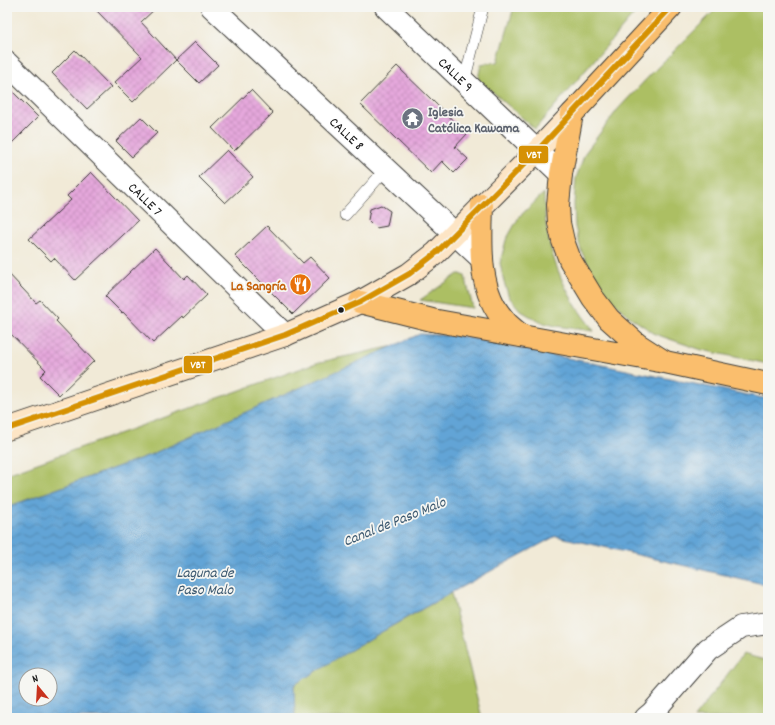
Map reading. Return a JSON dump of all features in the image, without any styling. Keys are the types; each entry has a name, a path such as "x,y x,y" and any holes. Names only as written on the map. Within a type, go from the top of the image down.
{"main road":[{"path":"7,429 285,335 360,302 409,274 436,253 537,151 671,7"},
{"path":"572,114 561,174 558,206 559,223 563,241 570,260 592,298 609,319 637,344 665,362"},
{"path":"482,205 482,259 488,292 495,307 505,321 522,336"},
{"path":"360,302 432,320 665,362 768,384"}],"street":[{"name":"CALLE 8","path":"212,7 482,259"},
{"name":"CALLE 9","path":"386,7 561,174"},
{"name":"CALLE 7","path":"7,63 285,335"},
{"path":"646,718 708,649 741,627 768,623"}],"lane":[{"path":"464,82 483,7"},
{"path":"345,214 386,169"}],"green space":[{"path":"514,7 640,7 535,129 478,79 481,64 498,62"},
{"path":"718,7 768,7 768,364 702,350 655,334 630,317 608,297 592,274 581,250 575,227 574,204 576,178 585,153 618,109"},
{"path":"544,193 544,207 548,235 555,262 573,301 594,331 556,326 540,322 521,311 509,297 500,263 506,240 519,217"},
{"path":"458,274 465,276 473,308 420,300"},
{"path":"394,346 150,455 7,507 7,474 316,363"},
{"path":"451,593 482,718 295,718 294,685 339,656"},
{"path":"743,654 768,661 768,718 694,718"}],"water":[{"name":"Laguna de Paso Malo","path":"420,334 460,336 768,399 768,585 556,536 391,627 294,685 295,718 7,718 7,507 150,455"}],"building":[{"path":"93,7 157,7 141,22 176,60 133,102 114,83 142,57"},
{"path":"195,42 218,65 199,83 176,60"},
{"path":"75,50 111,87 87,109 52,73"},
{"name":"Iglesia Católica Kawama","path":"397,66 467,134 455,147 468,159 454,173 442,161 431,173 360,104"},
{"path":"7,86 38,117 7,148"},
{"path":"251,90 273,113 234,151 212,128"},
{"path":"141,117 157,133 132,157 116,141"},
{"path":"227,150 253,177 225,203 199,177"},
{"path":"91,172 138,221 75,280 54,258 51,261 29,239 71,200 67,196"},
{"path":"381,205 390,211 387,226 376,228 368,220 370,209"},
{"path":"267,226 303,263 310,257 330,278 293,314 235,256"},
{"path":"155,248 184,279 188,275 207,295 183,318 182,316 153,343 105,296"},
{"path":"7,272 36,303 40,300 58,319 56,321 94,361 59,395 40,376 46,370 7,330"}],"transit line":[{"name":"VBT","path":"7,429 285,335 360,302 409,274 436,253 537,151 671,7"}],"place":[{"name":"Iglesia Católica Kawama","path":"413,119"},
{"name":"La Sangría","path":"301,285"}],"water label":[{"name":"Canal de Paso Malo","path":"394,521"}]}
